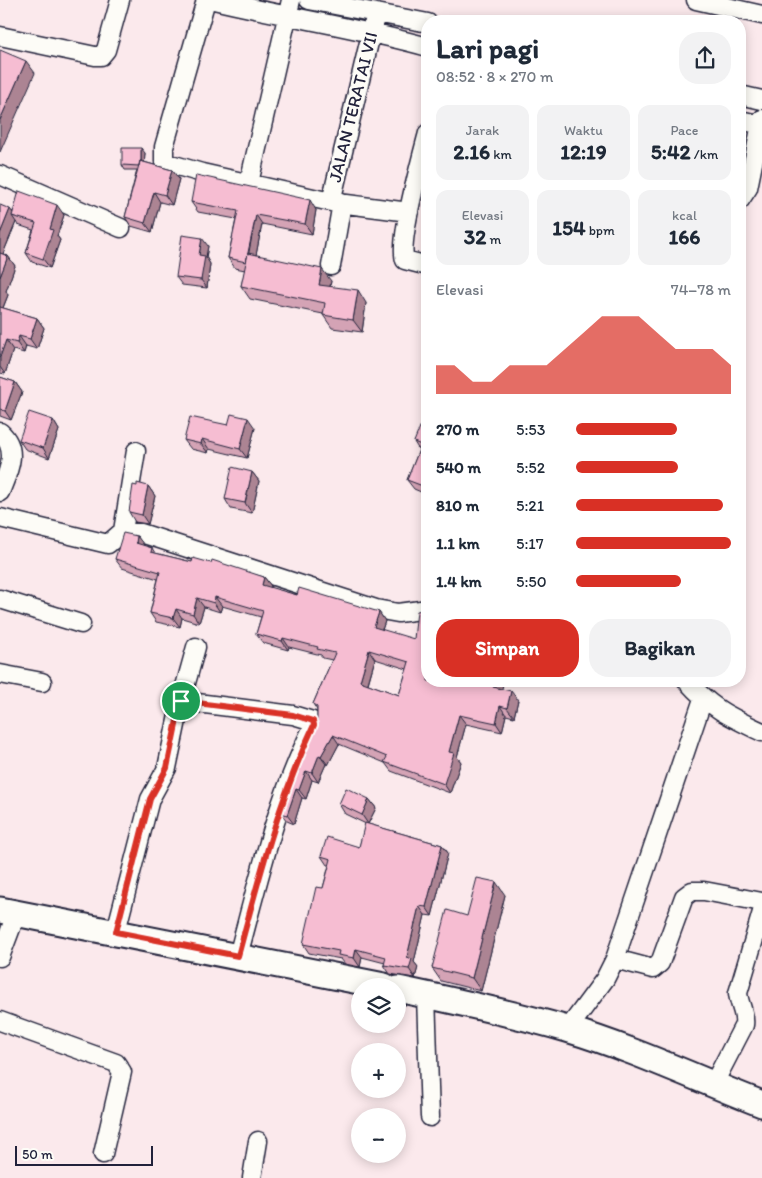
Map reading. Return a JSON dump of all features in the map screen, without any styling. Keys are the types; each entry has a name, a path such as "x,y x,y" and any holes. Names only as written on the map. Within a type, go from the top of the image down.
{"street":[{"path":"0,36 101,56 106,50 120,0"},
{"path":"206,0 164,147 163,158 168,164 336,203 409,212"},
{"path":"214,0 290,9 421,45"},
{"path":"309,0 421,22"},
{"path":"696,0 762,15"},
{"path":"249,183 290,9"},
{"name":"JALAN TERATAI VII","path":"331,266 336,203 376,13"},
{"path":"746,96 762,100"},
{"path":"746,121 762,123 746,191"},
{"path":"421,162 409,212 404,258 421,264"},
{"path":"0,174 121,228"},
{"path":"0,432 6,438 10,447 12,460 0,492"},
{"path":"0,518 108,544 123,531 136,451"},
{"path":"123,531 141,533 376,609 398,613 421,610"},
{"path":"0,600 81,624"},
{"path":"116,932 150,799 167,768 181,701 196,647"},
{"path":"0,674 42,682"},
{"path":"692,687 703,699 722,713 762,732"},
{"path":"568,1029 605,979 615,958 691,740 703,699"},
{"path":"181,701 293,715 313,721 314,725 297,760 269,839 238,956"},
{"path":"615,958 653,970 660,963 666,950 684,897 692,891 704,891 762,902"},
{"path":"0,957 8,911 351,979"},
{"path":"713,1085 744,1025 745,1018 739,1004 738,993 762,912"},
{"path":"406,991 490,1008 568,1029 640,1055 762,1104"},
{"path":"426,995 430,1117"},
{"path":"0,1021 116,1063 122,1072 103,1154"},
{"path":"252,1178 258,1141"}],"building":[{"path":"0,50 26,61 0,120"},
{"path":"122,148 141,148 139,166 122,165"},
{"path":"140,161 172,170 165,195 154,192 145,223 125,217"},
{"path":"196,175 310,200 305,224 256,215 246,262 228,258 238,211 191,202"},
{"path":"19,191 57,205 50,229 53,230 43,259 26,253 36,223 12,216"},
{"path":"0,205 10,209 0,234"},
{"path":"182,235 202,238 199,255 205,256 201,280 176,277"},
{"path":"0,253 8,256 0,277"},
{"path":"248,253 322,269 319,285 358,290 353,320 323,315 325,303 241,286"},
{"path":"0,307 37,318 30,339 19,336 17,343 6,340 0,357"},
{"path":"0,377 15,382 5,411 0,409"},
{"path":"29,412 53,420 43,448 19,440"},
{"path":"231,414 248,418 240,449 202,439 201,444 184,440 190,417 228,425"},
{"path":"421,424 421,445 414,442"},
{"path":"421,445 421,485 407,480"},
{"path":"232,467 252,472 245,503 225,499"},
{"path":"137,483 148,486 142,515 129,512 133,485 137,486"},
{"path":"123,533 137,536 136,543 152,548 151,552 192,562 193,558 211,563 212,560 264,577 262,585 297,595 299,588 379,612 374,627 414,639 417,611 421,610 421,687 493,687 511,691 507,708 500,706 496,723 459,715 449,752 454,753 444,784 384,762 387,757 333,735 321,756 319,755 312,773 306,771 299,790 296,789 287,815 280,812 317,720 317,707 313,704 335,653 283,638 282,641 256,634 263,611 215,597 214,603 197,598 193,614 176,609 173,618 150,613 160,572 115,559","holes":["369,650 409,662 399,695 360,681"]},
{"path":"346,788 369,799 362,815 339,804"},
{"path":"365,823 442,845 426,907 419,906 407,957 412,959 409,969 384,965 386,957 356,949 354,958 338,955 339,951 303,944 316,887 323,888 331,859 321,856 327,837 359,847"},
{"path":"477,878 496,882 472,978 432,968 447,910 467,916"}],"route":[{"path":"181,701 293,715 308,718 313,721 314,725 297,760 269,839 238,956 116,932 150,799 167,768 181,701"}]}
